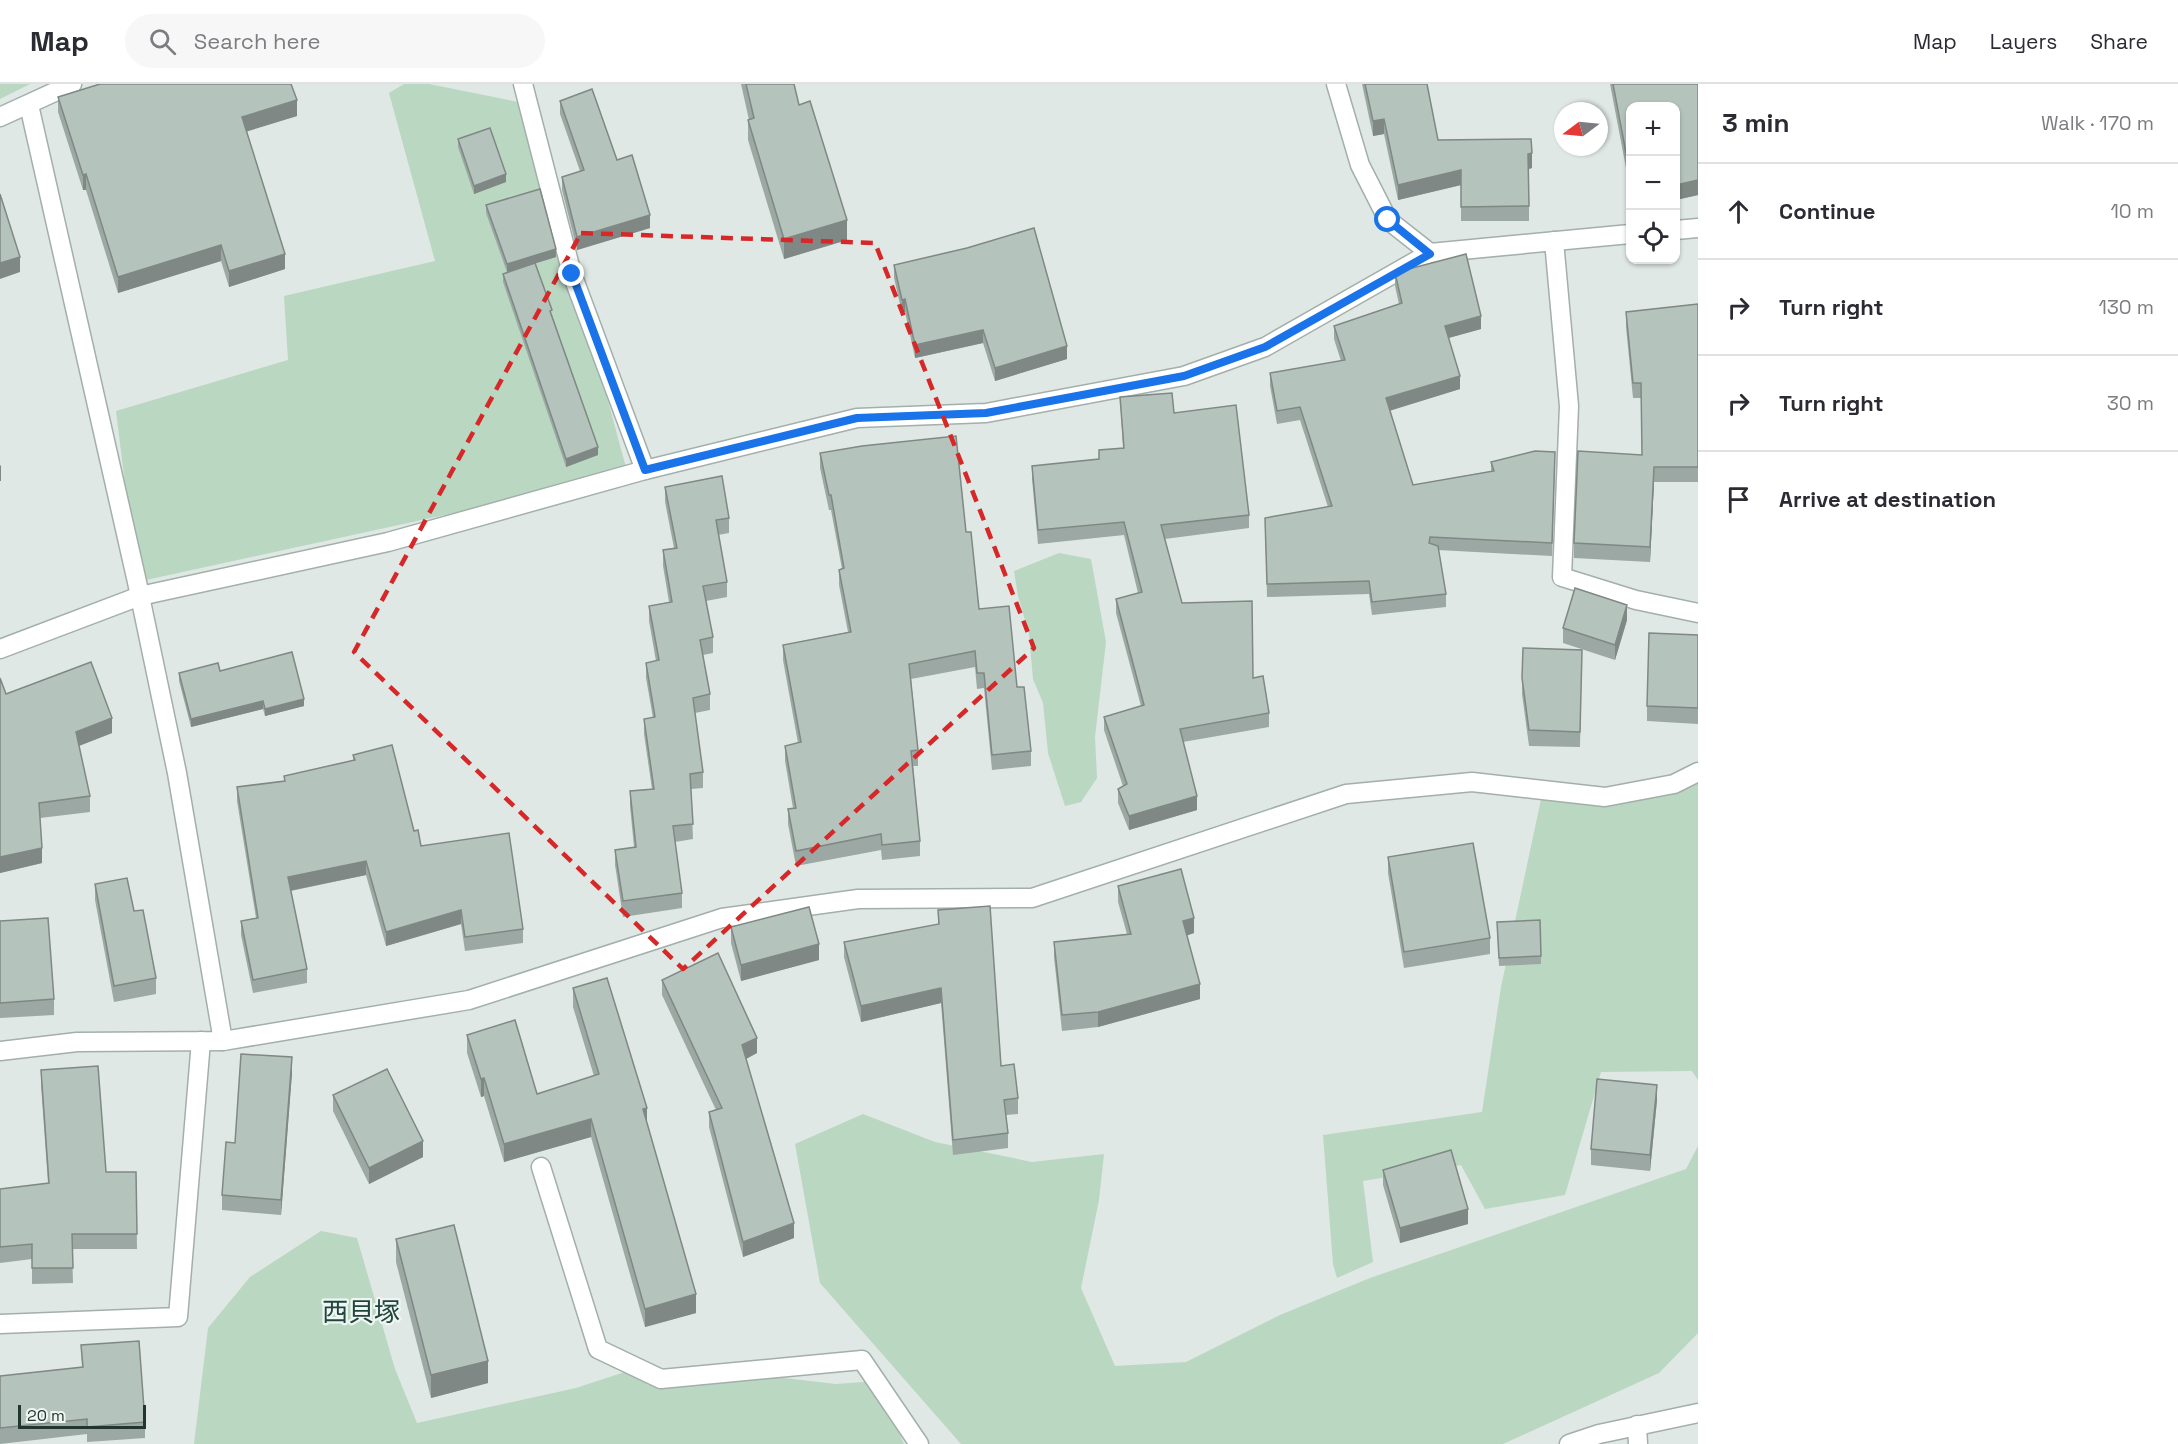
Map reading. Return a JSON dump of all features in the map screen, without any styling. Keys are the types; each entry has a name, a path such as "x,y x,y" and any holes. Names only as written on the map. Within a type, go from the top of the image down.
{"street":[{"path":"0,117 72,84"},
{"path":"523,84 572,274 645,470"},
{"path":"1336,84 1360,165 1388,220 1430,254"},
{"path":"29,105 140,596 177,773 223,1041"},
{"path":"1680,230 1698,228"},
{"path":"0,649 140,596 388,542 645,470 857,418 986,413 1184,376 1265,347 1430,254 1626,234"},
{"path":"1554,241 1569,406 1562,577 1636,600 1698,613"},
{"path":"0,1051 77,1041 223,1041 469,1000 723,918 858,899 1032,898 1346,794 1472,782 1605,797 1674,784 1698,772"},
{"path":"0,1324 178,1317 201,1041"},
{"path":"541,1167 598,1349 661,1379 862,1360 919,1444"},
{"path":"1569,1444 1636,1425 1698,1413"},
{"path":"1636,1425 1638,1444"}],"highlighted area":[{"path":"581,233 875,243 1034,648 683,969 354,652"}],"green space":[{"path":"0,84 30,84 0,99"},
{"path":"404,84 429,84 528,104 628,475 137,582 116,411 288,360 284,296 435,261 389,93"},
{"path":"1059,553 1091,559 1106,642 1095,737 1097,778 1081,802 1065,806 1048,753 1043,703 1033,679 1029,634 1018,596 1014,571"},
{"path":"1698,769 1698,1080 1692,1071 1601,1072 1565,1195 1485,1209 1461,1165 1363,1181 1373,1262 1337,1278 1333,1264 1323,1135 1482,1112 1501,987 1543,790 1605,797"},
{"path":"863,1114 935,1142 1032,1162 1104,1154 1099,1200 1081,1288 1115,1366 1186,1362 1280,1315 1370,1278 1686,1169 1698,1146 1698,1333 1659,1373 1503,1444 961,1444 820,1283 795,1144"},
{"path":"321,1231 357,1238 395,1369 417,1423 576,1388 637,1368 730,1372 836,1384 877,1381 904,1444 194,1444 208,1328 250,1277"}],"building":[{"path":"100,84 291,84 297,100 242,117 285,254 229,271 221,245 118,277 86,174 83,175 58,97"},
{"path":"746,84 794,84 799,105 810,101 847,220 784,239 748,120 754,118"},
{"path":"1365,84 1427,84 1438,140 1531,139 1532,153 1528,154 1529,206 1461,207 1461,170 1398,185 1384,119 1373,121"},
{"path":"1613,84 1698,84 1698,180 1680,184 1680,102 1626,102 1626,153"},
{"path":"592,89 617,160 632,155 650,215 577,237 562,177 584,170 560,101"},
{"path":"490,128 506,174 474,186 458,139"},
{"path":"540,189 556,249 507,264 486,205"},
{"path":"0,194 20,257 0,263"},
{"path":"1034,228 1067,346 995,368 983,330 915,345 905,299 902,300 894,265 967,248"},
{"path":"1466,254 1481,316 1445,326 1460,376 1386,398 1413,485 1494,471 1491,462 1535,451 1555,452 1552,543 1430,537 1429,543 1438,546 1446,594 1372,602 1369,581 1267,584 1265,518 1332,506 1300,407 1277,411 1270,373 1345,360 1334,326 1402,303 1395,273"},
{"path":"535,263 598,447 566,459 503,274"},
{"path":"1698,304 1698,467 1654,467 1650,547 1574,543 1578,451 1642,455 1641,383 1633,383 1626,312"},
{"path":"1172,393 1174,413 1236,405 1249,515 1161,525 1182,603 1252,601 1253,678 1263,676 1269,713 1180,729 1197,796 1129,816 1118,789 1127,784 1104,717 1144,705 1116,599 1142,592 1124,522 1038,530 1032,466 1099,459 1099,450 1124,448 1120,397"},
{"path":"956,436 966,532 971,532 979,609 1009,606 1017,687 1024,687 1031,751 992,755 984,673 977,673 975,651 909,664 918,750 911,751 920,841 882,845 881,834 796,851 788,809 796,808 785,746 801,742 783,645 851,632 839,570 844,568 831,495 829,495 820,453"},
{"path":"722,476 729,518 716,520 727,582 703,586 713,637 700,640 710,694 693,698 703,772 690,774 693,824 673,826 682,893 623,901 615,850 636,847 630,791 654,789 644,719 655,717 646,663 659,660 649,606 672,602 663,550 677,548 665,487"},
{"path":"1575,588 1627,605 1615,645 1563,628"},
{"path":"1649,633 1698,635 1698,708 1647,706"},
{"path":"1523,648 1582,650 1580,732 1529,730 1522,678"},
{"path":"292,652 304,699 265,709 263,701 191,719 179,673 218,663 220,671"},
{"path":"91,662 112,718 76,732 90,796 39,803 42,848 0,857 0,678 6,694"},
{"path":"392,745 414,831 418,830 421,846 509,833 523,929 465,937 461,910 386,932 366,861 288,877 307,969 253,980 241,921 258,918 237,787 285,781 284,776 355,760 353,755"},
{"path":"1473,843 1490,938 1404,952 1388,857"},
{"path":"1181,869 1194,918 1183,921 1200,984 1098,1012 1062,1015 1054,942 1131,934 1118,886"},
{"path":"127,878 134,911 143,910 156,978 114,986 95,884"},
{"path":"990,906 1001,1066 1014,1064 1018,1098 1004,1100 1008,1133 953,1140 941,988 861,1006 844,942 939,924 938,910"},
{"path":"809,907 819,944 741,965 731,927"},
{"path":"48,918 54,999 0,1003 0,921"},
{"path":"1540,920 1541,956 1499,958 1497,922"},
{"path":"718,953 757,1038 742,1045 794,1223 743,1242 709,1112 722,1108 662,980"},
{"path":"607,978 647,1108 643,1109 696,1294 645,1309 591,1119 504,1144 484,1078 481,1079 467,1035 515,1020 537,1094 599,1074 573,988"},
{"path":"241,1054 292,1057 281,1200 222,1195 226,1142 235,1143"},
{"path":"98,1066 106,1172 136,1172 137,1234 72,1234 73,1268 32,1268 32,1244 0,1247 0,1189 49,1183 41,1070"},
{"path":"387,1069 423,1141 369,1168 333,1095"},
{"path":"1597,1079 1657,1085 1650,1155 1591,1149"},
{"path":"1451,1150 1468,1209 1400,1228 1383,1170"},
{"path":"454,1225 488,1361 431,1375 396,1239"},
{"path":"139,1341 145,1422 87,1427 87,1419 0,1428 0,1376 83,1367 81,1345"}],"district":[{"name":"西貝塚","path":"361,1312"}],"route":[{"path":"572,274 645,470 857,418 986,413 1184,376 1265,347 1430,254 1388,220"}]}
